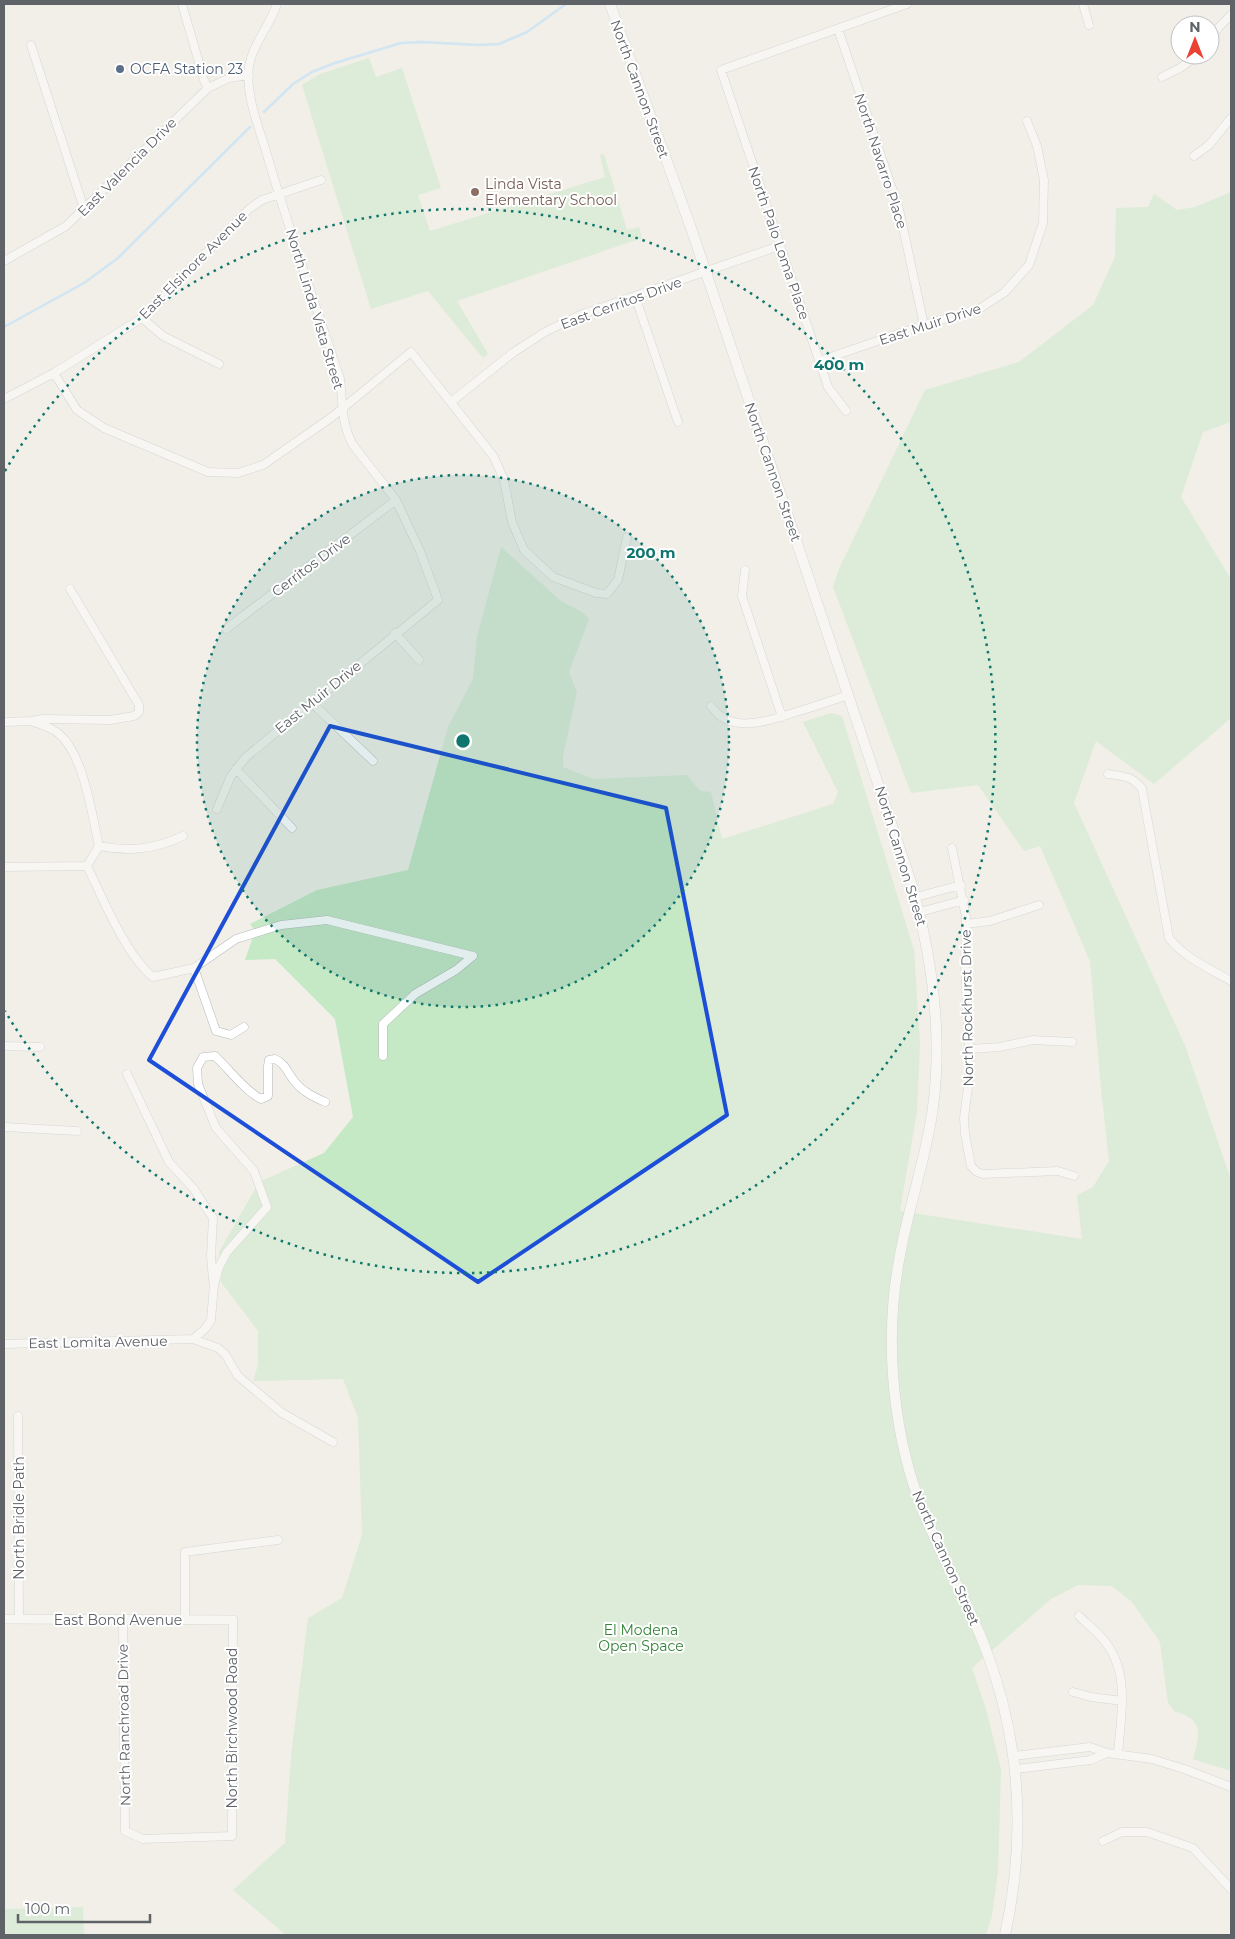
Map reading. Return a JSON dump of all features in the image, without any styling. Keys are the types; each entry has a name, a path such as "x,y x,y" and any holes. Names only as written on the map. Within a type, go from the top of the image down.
{"main road":[{"name":"North Cannon Street","path":"610,4 705,272 920,912 933,977 936,1006 936,1085 930,1127 896,1274 893,1375 903,1442 912,1479 930,1528 983,1642 1003,1704 1014,1756 1018,1844 1011,1906 1005,1935"}],"street":[{"path":"182,4 208,88"},
{"name":"North Linda Vista Street","path":"277,4 251,56 250,92 279,194 340,379 344,426 353,445 396,500 420,551 438,600"},
{"path":"838,29 907,4"},
{"path":"1083,4 1089,24"},
{"path":"1220,26 1231,15"},
{"name":"North Palo Loma Place","path":"838,29 721,70 828,387 846,411"},
{"name":"North Navarro Place","path":"838,29 899,209 924,325"},
{"path":"31,45 84,209"},
{"path":"1162,77 1184,65"},
{"name":"East Valencia Drive","path":"4,261 66,226 208,88 229,78 249,75"},
{"path":"1194,156 1209,145 1231,118"},
{"name":"East Muir Drive","path":"819,361 924,325 979,310 1005,292 1029,265 1043,223 1044,180 1037,146 1027,121"},
{"name":"East Elsinore Avenue","path":"4,399 54,373 142,318 249,209 262,200 321,180"},
{"name":"East Cerritos Drive","path":"451,402 514,352 544,332 580,315 779,246"},
{"path":"635,296 678,422"},
{"path":"142,318 163,336 219,364"},
{"path":"54,373 77,410 104,428 208,472 238,473 263,465 343,410 411,352 494,456 504,480 512,522 524,550 553,577 596,593 607,594 618,580 627,537"},
{"name":"Cerritos Drive","path":"226,629 396,500"},
{"path":"745,570 742,596 782,717"},
{"path":"4,722 31,722 43,719 110,720 134,716 140,710 139,705 70,589"},
{"name":"East Muir Drive","path":"217,809 236,769 246,757 395,633 438,600"},
{"path":"395,633 419,660"},
{"path":"711,706 719,716 734,722 754,724 848,696"},
{"path":"312,703 373,761"},
{"path":"31,722 48,727 59,734 67,742 77,758 99,846 87,866"},
{"path":"236,769 292,828"},
{"path":"1108,774 1129,777 1136,781 1142,789 1169,938 1175,946 1189,957 1231,981"},
{"path":"99,846 122,850 143,849 168,843 183,836"},
{"name":"North Rockhurst Drive","path":"952,848 964,900 966,924 965,964 970,1072 964,1118 970,1163 977,1172 988,1174 1058,1171 1074,1176"},
{"path":"4,867 87,866"},
{"path":"87,866 111,916 144,969 153,978 194,968 236,939 281,925 327,920 473,956 456,970 415,994 383,1024 383,1056"},
{"path":"916,897 961,885"},
{"path":"920,912 964,900"},
{"path":"966,924 990,921 1039,905"},
{"path":"194,968 216,1032 231,1035 244,1027"},
{"path":"970,1049 1033,1040 1072,1042"},
{"path":"4,1046 40,1047"},
{"path":"193,1339 205,1329 211,1320 214,1285 219,1267 227,1252 268,1207 254,1171 216,1128 198,1084 197,1068 203,1056 214,1056 253,1095 261,1099 268,1096 268,1066 270,1060 275,1059 283,1062 295,1083 310,1096 325,1102"},
{"path":"127,1074 169,1162 193,1188 213,1218 211,1256 214,1285"},
{"path":"4,1127 77,1131"},
{"path":"193,1339 218,1348 225,1354 238,1376 282,1413 333,1442"},
{"name":"East Lomita Avenue","path":"4,1344 193,1339"},
{"name":"North Bridle Path","path":"18,1416 19,1619"},
{"path":"185,1620 185,1552 278,1540"},
{"path":"1079,1616 1102,1637 1115,1656 1122,1682 1118,1754"},
{"name":"East Bond Avenue","path":"4,1619 233,1620"},
{"name":"North Ranchroad Drive","path":"123,1620 125,1831 143,1840 232,1836"},
{"name":"North Birchwood Road","path":"232,1836 233,1620"},
{"path":"1073,1692 1091,1697 1122,1701"},
{"path":"1014,1756 1090,1747 1107,1754"},
{"path":"1016,1769 1091,1760 1107,1754 1118,1754 1152,1759 1231,1787"},
{"path":"1103,1841 1122,1832 1147,1832 1193,1848 1231,1889"}],"highlighted area":[{"path":"330,726 666,808 727,1115 478,1282 149,1060"}],"green space":[{"path":"369,58 376,77 402,68 441,188 418,195 430,231 605,177 600,155 604,154 627,230 639,227 642,238 457,301 488,354 483,358 428,291 371,309 302,85 320,74"},
{"name":"El Modena Open Space","path":"1231,192 1231,422 1203,432 1181,497 1231,579 1231,718 1154,784 1096,741 1074,803 1186,1048 1231,1180 1231,1771 1193,1759 1198,1729 1191,1719 1175,1712 1168,1703 1160,1642 1132,1602 1112,1586 1078,1585 1051,1599 972,1668 986,1709 1001,1769 998,1871 992,1916 986,1935 286,1935 233,1890 285,1843 291,1756 308,1618 342,1598 362,1535 358,1418 343,1379 253,1381 258,1365 258,1331 221,1282 219,1252 259,1182 324,1153 353,1117 335,1019 275,959 245,960 255,931 250,924 317,890 408,870 448,727 473,679 477,637 501,547 561,601 582,612 589,619 569,672 577,692 563,756 563,767 593,779 687,775 700,791 711,792 722,839 833,804 838,792 803,722 831,713 842,716 914,950 920,1043 917,1111 900,1211 1082,1239 1077,1195 1093,1187 1109,1161 1090,961 1040,846 1024,851 978,785 911,793 833,587 839,569 925,390 1019,362 1093,305 1115,257 1116,208 1148,207 1154,194 1177,210 1195,207"},
{"path":"83,1907 84,1935 4,1935 4,1909"}],"waterway":[{"path":"264,112 293,84 312,72 335,63 401,43 499,44 527,32 566,4"},
{"path":"4,327 84,283 118,258 250,127"}],"place":[{"name":"OCFA Station 23","path":"120,69"},
{"name":"Linda Vista Elementary School","path":"475,192"}]}
